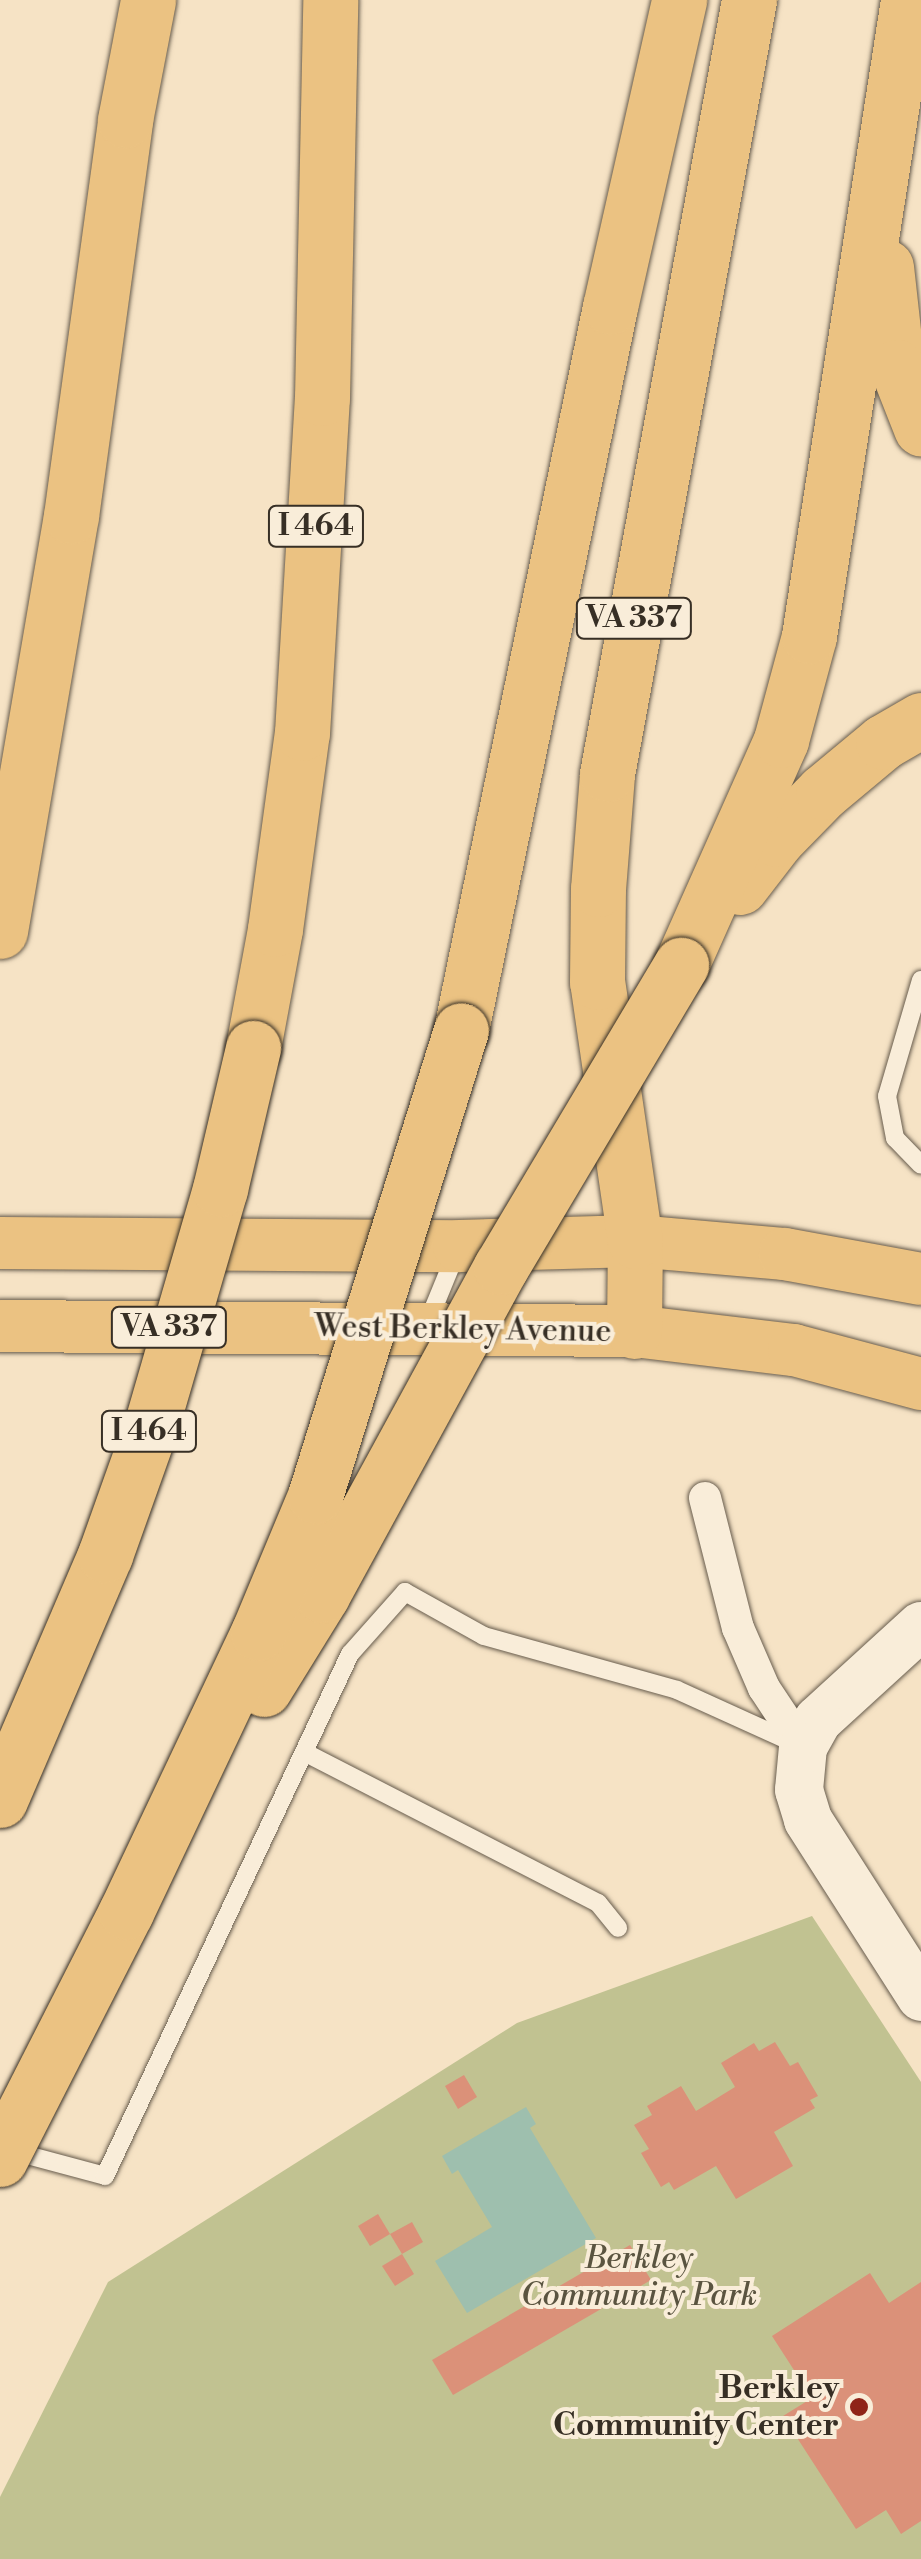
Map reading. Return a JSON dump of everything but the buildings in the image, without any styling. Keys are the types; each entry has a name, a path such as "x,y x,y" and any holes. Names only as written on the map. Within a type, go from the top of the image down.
{"highway":[{"path":"124,120 132,0"},
{"path":"0,931 70,516 124,120 148,0"},
{"name":"I 464","path":"0,1800 104,1555 152,1422 220,1188 275,928 302,733 322,398 330,0"},
{"path":"0,2159 126,1912 258,1633 315,1496 461,1030 610,307 679,0"},
{"name":"VA 337","path":"634,1241 597,982 598,889 607,774 749,0"},
{"path":"681,965 775,756 809,636 890,150 908,0"},
{"path":"890,150 896,367 921,428"},
{"path":"126,1912 322,1595 500,1267 681,965 778,838 823,792 883,742 921,720"},
{"path":"634,1241 634,1331"}],"main road":[{"path":"0,1243 459,1246 634,1241 785,1254 921,1279"},
{"name":"West Berkley Avenue","path":"0,1326 634,1331 794,1350 921,1384"},
{"path":"921,1626 818,1720 803,1747 798,1790 808,1820 921,1997"}],"street":[{"path":"706,1498 738,1628 764,1688 803,1747"}],"lane":[{"path":"921,980 887,1096 895,1138 921,1165"},
{"path":"426,1328 459,1246"},
{"path":"0,2148 105,2176 350,1654 406,1592 484,1636 677,1690 803,1747"},
{"path":"304,1752 598,1903 618,1928"}],"green space":[{"name":"Berkley Community Park","path":"812,1916 921,2082 921,2559 0,2559 0,2497 108,2282 517,2023"}],"shaded area":[{"path":"526,2107 536,2124 530,2128 596,2238 467,2313 435,2261 492,2227 458,2170 452,2174 442,2156"}],"place":[{"name":"Berkley Community Center","path":"859,2407"}]}
